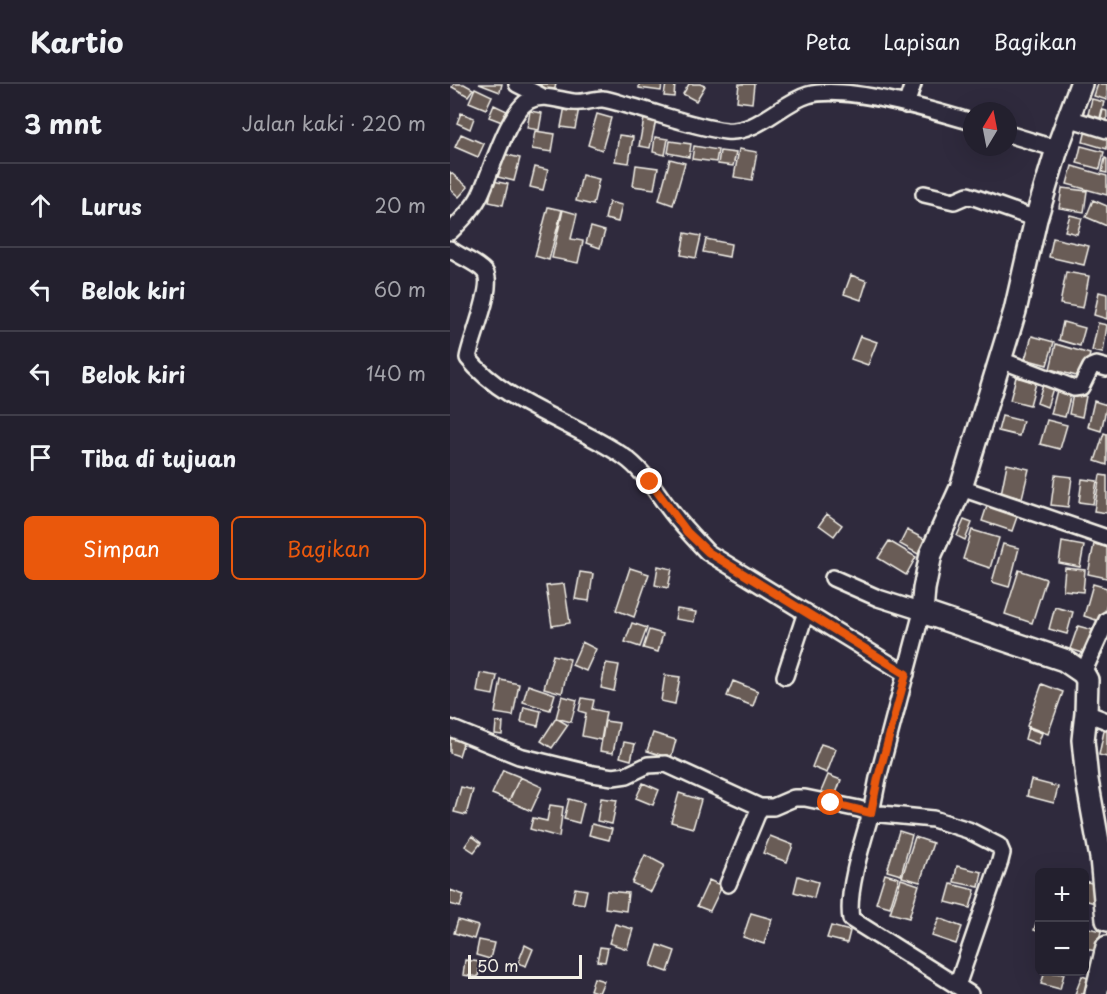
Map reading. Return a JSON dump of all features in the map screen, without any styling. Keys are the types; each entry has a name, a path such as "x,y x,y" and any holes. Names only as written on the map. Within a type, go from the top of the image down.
{"street":[{"path":"517,84 541,96 575,102 589,103 602,91 670,118 727,131 741,130 806,95 822,92 869,97 963,120"},
{"path":"906,105 914,84"},
{"path":"450,728 519,756 593,774 613,777 627,775 648,765 666,764 760,807 773,807 794,798 805,798 871,813 933,819 968,830 999,846 1002,853 964,990 852,920 849,909 852,892 871,813 878,778 922,612 931,554 961,488 1015,311 1036,219 1057,149 1082,84"},
{"path":"450,232 479,197 499,149 521,108 528,101 541,96"},
{"path":"1068,118 1107,130"},
{"path":"1017,137 1057,149"},
{"path":"924,194 954,201 968,195 1036,219"},
{"path":"450,249 484,270 488,278 488,292 468,358 477,369 509,393 624,456 650,482 687,532 708,552 906,674"},
{"path":"1001,360 1074,388 1081,387 1091,367 1096,365 1107,368"},
{"path":"961,488 1107,538"},
{"path":"833,578 878,598 1064,660 1083,673 1087,680 1083,740 1087,780 1101,858 1107,920"},
{"path":"785,676 806,612"},
{"path":"1083,673 1107,620"},
{"path":"1086,713 1107,721"},
{"path":"728,884 760,807"},
{"path":"1096,994 1107,948"}],"building":[{"path":"454,84 464,84 473,89 468,96 452,87"},
{"path":"479,84 502,84 500,92"},
{"path":"539,84 556,84 554,92 538,89"},
{"path":"639,84 662,84 661,91 639,88"},
{"path":"666,84 675,84 674,97 664,96"},
{"path":"689,84 705,86 696,101 683,94"},
{"path":"739,84 754,84 752,103 737,101"},
{"path":"1098,84 1107,84 1107,100 1094,96"},
{"path":"475,88 492,96 486,109 469,102"},
{"path":"1092,99 1104,102 1100,118 1088,114"},
{"path":"494,105 507,111 502,122 489,117"},
{"path":"565,106 579,108 575,129 561,127"},
{"path":"1103,110 1107,111 1107,128 1099,126"},
{"path":"530,111 542,113 539,130 527,128"},
{"path":"461,113 474,118 470,129 457,123"},
{"path":"645,113 657,115 650,148 639,146"},
{"path":"597,114 611,118 602,150 588,145"},
{"path":"1087,126 1107,132 1107,149 1083,142"},
{"path":"535,131 555,134 552,152 532,149"},
{"path":"461,134 484,144 478,157 455,147"},
{"path":"619,135 633,137 629,163 615,161"},
{"path":"655,137 668,139 665,155 653,152"},
{"path":"670,141 691,144 689,157 668,153"},
{"path":"694,146 718,150 716,162 692,159"},
{"path":"1081,146 1104,152 1100,169 1077,163"},
{"path":"739,149 757,152 752,180 734,177"},
{"path":"720,151 736,153 733,166 718,164"},
{"path":"504,154 520,158 514,181 498,177"},
{"path":"1105,158 1107,159 1107,173 1102,172"},
{"path":"670,159 685,163 673,205 659,200"},
{"path":"636,165 658,168 654,189 633,186"},
{"path":"1072,166 1107,176 1107,195 1067,184"},
{"path":"535,167 548,170 543,190 530,187"},
{"path":"450,172 468,187 459,197 450,189"},
{"path":"582,175 599,179 593,205 576,201"},
{"path":"493,181 508,184 503,205 489,202"},
{"path":"1062,188 1087,191 1084,212 1059,208"},
{"path":"1093,200 1107,206 1107,226 1086,217"},
{"path":"609,202 622,205 618,222 605,219"},
{"path":"548,207 562,210 549,260 535,256"},
{"path":"563,210 577,214 571,239 583,241 578,263 552,258"},
{"path":"1070,215 1082,218 1077,234 1065,231"},
{"path":"591,227 605,231 600,248 586,243"},
{"path":"685,233 701,236 696,258 681,255"},
{"path":"1053,238 1089,246 1084,265 1049,257"},
{"path":"706,239 731,244 729,257 703,252"},
{"path":"1066,272 1089,276 1083,308 1060,304"},
{"path":"851,275 867,281 861,300 844,294"},
{"path":"1099,292 1107,294 1107,319 1094,315"},
{"path":"1063,322 1085,328 1080,346 1059,340"},
{"path":"1098,323 1107,325 1103,353 1092,351"},
{"path":"860,336 877,342 868,365 851,359"},
{"path":"1032,336 1054,342 1047,365 1025,359"},
{"path":"1056,344 1090,354 1084,378 1050,369"},
{"path":"1016,377 1036,383 1030,405 1010,400"},
{"path":"1044,381 1054,385 1047,407 1037,403"},
{"path":"1057,390 1071,393 1065,417 1051,414"},
{"path":"1073,394 1086,396 1082,417 1069,414"},
{"path":"1094,401 1107,405 1101,431 1088,427"},
{"path":"1002,416 1023,421 1019,436 998,431"},
{"path":"1047,420 1067,425 1060,449 1040,444"},
{"path":"1104,433 1107,434 1107,465 1095,461"},
{"path":"1007,464 1029,469 1022,498 1001,494"},
{"path":"1055,475 1072,477 1068,507 1051,505"},
{"path":"1100,475 1107,476 1107,513 1094,511"},
{"path":"1082,479 1097,481 1093,504 1079,502"},
{"path":"988,503 1018,514 1012,531 982,521"},
{"path":"827,514 842,525 834,536 819,525"},
{"path":"964,520 972,523 965,540 957,536"},
{"path":"907,530 928,541 920,555 900,544"},
{"path":"972,530 999,538 990,568 963,559"},
{"path":"889,541 916,557 906,575 878,558"},
{"path":"1062,542 1084,546 1080,567 1059,563"},
{"path":"1003,544 1019,548 1009,587 992,582"},
{"path":"1094,544 1107,547 1107,578 1088,574"},
{"path":"658,566 672,569 668,588 655,585"},
{"path":"630,568 649,574 634,617 616,610"},
{"path":"1065,568 1085,570 1083,592 1063,590"},
{"path":"1019,570 1046,579 1032,623 1005,614"},
{"path":"580,572 593,574 589,601 575,599"},
{"path":"564,584 570,623 552,626 546,586"},
{"path":"1093,584 1107,588 1107,604 1102,622 1084,616"},
{"path":"1055,607 1073,612 1067,634 1049,629"},
{"path":"677,609 696,612 694,622 675,619"},
{"path":"632,623 647,628 640,647 625,642"},
{"path":"1078,626 1093,630 1086,654 1070,649"},
{"path":"649,630 663,634 658,652 643,648"},
{"path":"582,642 596,649 586,671 572,665"},
{"path":"553,655 570,659 562,693 544,688"},
{"path":"606,663 619,665 614,691 601,688"},
{"path":"480,673 497,676 493,695 477,692"},
{"path":"665,675 680,677 675,704 661,701"},
{"path":"501,680 519,684 513,716 495,713"},
{"path":"733,681 758,691 753,706 727,696"},
{"path":"1042,684 1063,692 1048,734 1027,726"},
{"path":"528,685 555,694 550,710 523,702"},
{"path":"562,696 577,700 571,722 556,718"},
{"path":"582,698 594,700 592,709 606,712 601,740 582,736 586,713 579,711"},
{"path":"524,707 541,711 538,726 521,722"},
{"path":"556,718 568,725 552,748 541,741"},
{"path":"605,721 619,723 613,753 600,751"},
{"path":"496,722 503,723 502,735 495,734"},
{"path":"1028,728 1042,733 1038,744 1025,739"},
{"path":"1104,731 1107,731 1107,757 1099,755"},
{"path":"453,733 465,737 459,756 450,753"},
{"path":"653,733 676,740 671,758 647,751"},
{"path":"624,742 635,744 631,760 620,757"},
{"path":"821,744 836,749 827,773 812,767"},
{"path":"503,770 520,777 509,801 492,794"},
{"path":"828,775 841,780 834,799 820,794"},
{"path":"520,777 542,787 531,811 509,801"},
{"path":"1031,780 1058,787 1054,803 1027,796"},
{"path":"643,783 659,790 653,805 636,798"},
{"path":"461,787 473,790 466,815 454,812"},
{"path":"679,793 701,800 693,828 671,822"},
{"path":"601,798 617,800 612,824 597,821"},
{"path":"569,799 584,803 579,823 564,819"},
{"path":"550,805 563,807 559,837 530,829 533,818 547,821"},
{"path":"592,824 612,829 609,840 589,835"},
{"path":"899,831 912,835 901,875 887,871"},
{"path":"472,836 481,843 474,852 465,846"},
{"path":"770,836 793,845 787,862 763,853"},
{"path":"915,837 933,843 920,882 902,877"},
{"path":"645,855 664,865 651,892 632,883"},
{"path":"957,866 982,872 979,887 954,882"},
{"path":"885,874 899,878 890,907 876,903"},
{"path":"798,876 818,882 814,898 794,892"},
{"path":"901,879 919,885 909,918 890,913"},
{"path":"709,880 722,886 710,911 697,906"},
{"path":"1089,882 1099,885 1095,903 1089,901"},
{"path":"951,884 975,890 970,908 946,902"},
{"path":"575,888 587,890 584,904 572,902"},
{"path":"450,890 464,895 460,907 450,904"},
{"path":"607,891 628,893 626,911 605,908"},
{"path":"751,913 772,919 764,944 743,937"},
{"path":"939,918 962,927 956,944 932,936"},
{"path":"458,920 478,926 474,939 454,933"},
{"path":"615,924 633,929 627,949 609,943"},
{"path":"831,926 850,931 847,943 827,938"},
{"path":"1089,928 1101,931 1097,951 1089,950"},
{"path":"479,940 494,943 490,959 476,955"},
{"path":"525,945 533,949 526,966 518,963"},
{"path":"658,945 675,951 668,972 651,966"},
{"path":"600,947 608,948 605,962 597,961"},
{"path":"465,960 480,962 478,977 463,975"},
{"path":"1044,976 1063,976 1060,989 1041,984"},
{"path":"1082,976 1099,982 1094,994 1075,994"},
{"path":"594,978 604,981 599,993 590,990"}],"route":[{"path":"650,482 687,532 708,552 906,674 871,813 831,803"}]}
